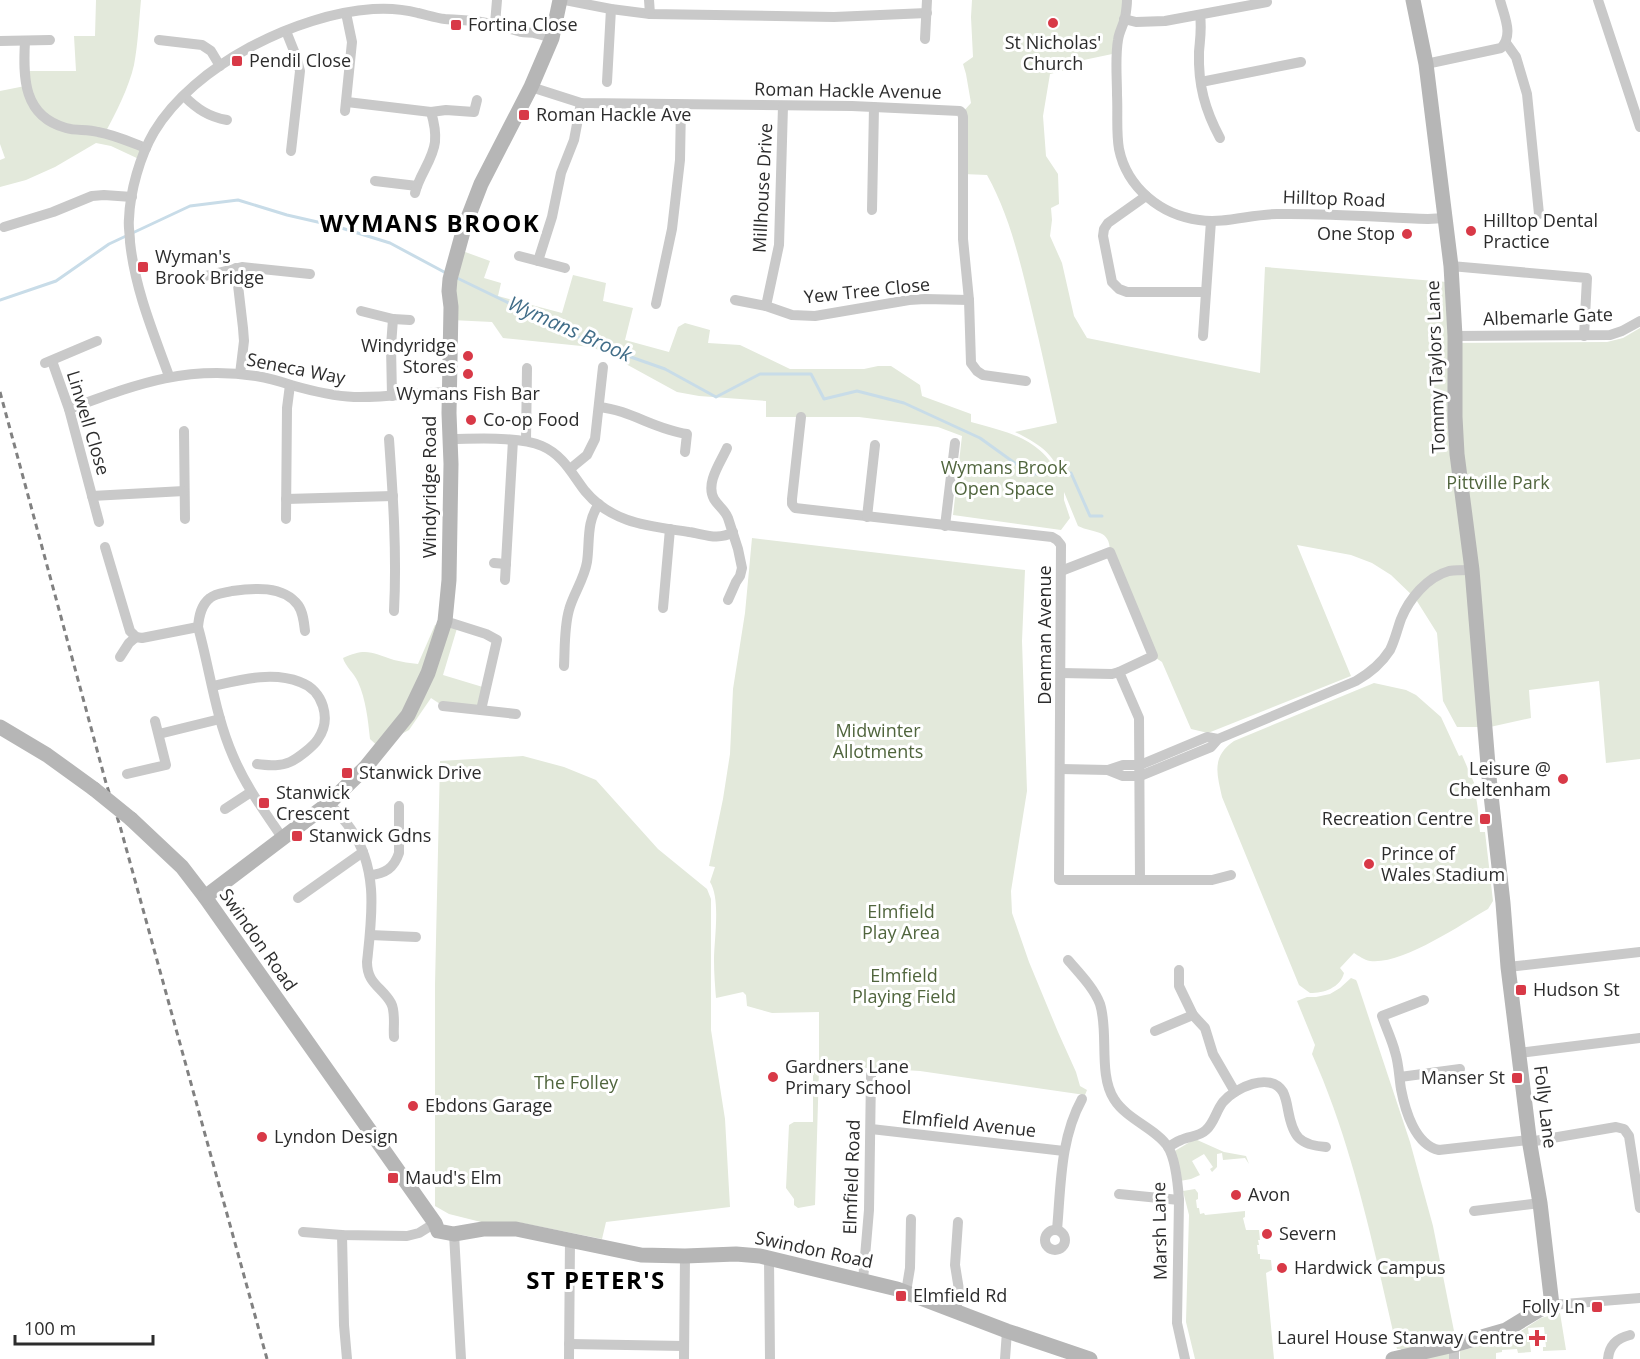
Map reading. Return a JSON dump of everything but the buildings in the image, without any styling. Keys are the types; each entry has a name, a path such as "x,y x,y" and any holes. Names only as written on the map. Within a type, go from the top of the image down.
{"street":[{"path":"495,24 497,0"},
{"name":"Windyridge Road","path":"205,897 329,803 365,768 408,715 428,672 446,621 451,439 449,413 451,307 448,291 464,228 481,184 531,87 552,38 560,0"},
{"path":"565,0 650,14 834,17 927,13"},
{"path":"649,0 650,14"},
{"path":"925,39 927,0"},
{"name":"Hilltop Road","path":"1127,0 1117,43 1118,141 1126,170 1146,196 1171,213 1191,219 1211,221 1276,214 1445,218"},
{"name":"Tommy Taylors Lane","path":"1413,0 1426,64 1451,266 1457,454 1472,570 1488,777 1504,914"},
{"path":"1426,64 1498,50 1506,43 1509,34 1500,0"},
{"path":"1598,0 1640,127"},
{"path":"1124,19 1149,23 1267,2"},
{"path":"169,376 139,293 131,251 129,219 132,197 146,148 164,118 184,96 220,66 249,49 286,31 346,13 372,9 398,9 445,19 495,24 552,38"},
{"path":"607,82 610,9"},
{"path":"346,13 352,42 346,106 431,112 446,110 474,112 477,100"},
{"path":"1200,15 1202,28 1199,50 1205,107 1220,138"},
{"path":"286,31 300,71 291,151"},
{"path":"0,41 50,40"},
{"path":"159,40 202,45 211,51 220,66"},
{"path":"25,41 26,86 30,99 44,117 64,128 104,133 146,148"},
{"path":"1506,43 1516,57 1527,93 1539,214"},
{"path":"1201,82 1301,62"},
{"name":"Roman Hackle Avenue","path":"531,87 581,103 874,107 955,110 962,113 963,239 969,300 970,357 973,367 983,375 1026,381"},
{"path":"184,96 208,115 227,120"},
{"path":"538,261 552,217 561,173 574,140 581,103"},
{"path":"656,304 672,229 680,160 681,105"},
{"name":"Millhouse Drive","path":"766,306 779,245 783,106"},
{"path":"873,210 874,107"},
{"path":"375,181 416,189 432,153 435,140 436,133 431,112"},
{"path":"4,227 53,212 92,196 132,197"},
{"path":"1146,196 1108,223 1104,230 1103,236 1112,282 1119,289 1127,292 1206,292"},
{"path":"1203,336 1211,221"},
{"path":"519,256 565,268"},
{"path":"1451,266 1587,278 1584,336"},
{"path":"236,268 244,341 240,374"},
{"path":"201,276 236,268 310,274"},
{"name":"Yew Tree Close","path":"735,300 766,306 792,315 815,316 909,300 969,300"},
{"path":"361,311 393,319 410,320"},
{"path":"392,396 393,319"},
{"name":"Albemarle Gate","path":"1455,336 1616,334 1640,321"},
{"name":"Linwell Close","path":"97,340 48,362 69,409 99,522"},
{"path":"570,469 587,455 594,444 603,367"},
{"path":"526,441 527,368"},
{"name":"Seneca Way","path":"69,409 114,392 169,376 203,373 240,374 273,379 324,393 354,397 450,392"},
{"path":"286,519 287,408 290,385"},
{"path":"599,407 614,409 664,429 687,435 685,452"},
{"name":"Denman Avenue","path":"801,417 792,499 793,506 798,510 1054,538 1059,542 1062,549 1059,880 1212,880 1231,875"},
{"path":"184,430 185,519"},
{"path":"390,439 394,611"},
{"path":"451,439 526,441 549,449 562,460 585,491 599,504 633,522 719,537 733,532"},
{"path":"505,580 513,440"},
{"path":"945,526 955,443"},
{"path":"867,517 875,445"},
{"path":"727,448 712,481 711,490 716,502 726,513 742,568 728,600"},
{"name":"Linwell Close","path":"92,496 184,491"},
{"path":"286,499 393,496"},
{"path":"564,666 568,612 584,573 589,527 592,514 599,504"},
{"path":"663,608 670,529"},
{"path":"105,548 129,627 136,637 142,638 198,627"},
{"path":"1061,571 1110,552 1153,656 1112,674 1061,673"},
{"path":"494,563 506,564"},
{"path":"1061,769 1108,770 1123,776 1140,771 1207,737 1218,739 1364,677 1389,651 1407,607 1419,591 1446,573 1472,570"},
{"path":"284,839 250,792 232,754 220,719 198,627 203,606 209,598 218,594 249,589 267,590 291,598 300,608 302,625"},
{"path":"446,621 497,640 481,710"},
{"path":"120,657 136,637"},
{"path":"1119,672 1139,718 1140,880"},
{"path":"213,686 258,678 281,677 307,685 320,699 325,722 316,743 291,762 276,765 257,764"},
{"path":"443,706 516,714"},
{"path":"159,734 220,719"},
{"path":"127,774 166,765 155,721"},
{"name":"Swindon Road","path":"0,727 47,755 94,789 131,819 182,867 435,1223 438,1231 454,1233 483,1229"},
{"path":"225,809 250,792"},
{"path":"329,803 352,830 363,852 370,875 372,899 368,971 374,985 392,1005 393,1037"},
{"path":"370,875 385,872 392,866 399,854 399,806"},
{"path":"298,898 363,852"},
{"name":"Folly Lane","path":"1504,914 1518,1053 1552,1305"},
{"path":"370,935 416,936"},
{"path":"1508,967 1640,952"},
{"path":"1068,960 1099,1001 1102,1012 1107,1077 1113,1098 1126,1114 1164,1141 1168,1147 1204,1132 1221,1104 1235,1092 1256,1083 1275,1084 1284,1094 1294,1132 1306,1144 1326,1147"},
{"path":"1179,970 1179,986 1193,1015 1205,1028 1213,1054 1235,1092"},
{"path":"1424,1000 1382,1016 1395,1051 1408,1114 1421,1139 1431,1148 1444,1150 1529,1141 1616,1126 1624,1129 1629,1136 1640,1208"},
{"path":"1155,1031 1193,1015"},
{"path":"1518,1053 1636,1039"},
{"path":"1400,1077 1460,1069"},
{"name":"Elmfield Road","path":"862,1280 869,1210 871,1075"},
{"path":"1057,1230 1064,1151 1073,1115 1082,1099"},
{"name":"Elmfield Avenue","path":"871,1129 1064,1151"},
{"name":"Marsh Lane","path":"1168,1147 1178,1186 1177,1323 1185,1359"},
{"path":"1119,1194 1179,1200"},
{"path":"1474,1211 1540,1203"},
{"path":"906,1292 910,1268 911,1219"},
{"path":"955,1310 960,1296 955,1265 958,1222"},
{"path":"308,1229 342,1235 406,1236 419,1233 435,1223"},
{"name":"Swindon Road","path":"435,1223 483,1229 516,1229 641,1255 744,1254 769,1259 906,1292 1088,1359"},
{"path":"454,1233 461,1359"},
{"path":"342,1235 347,1359"},
{"path":"569,1359 570,1240"},
{"path":"684,1359 685,1256"},
{"path":"769,1259 770,1359"},
{"path":"1393,1359 1454,1352 1552,1305 1640,1298"},
{"path":"1005,1359 1007,1330"},
{"path":"1608,1359 1613,1344 1630,1335"},
{"path":"569,1344 684,1346"}],"green space":[{"path":"96,0 141,0 132,73 122,100 105,133 146,148 141,160 111,146 96,143 55,167 26,180 0,187 0,160 5,158 0,144 0,91 25,86 24,71 76,71 74,36 95,36"},
{"path":"972,0 1127,0 1117,53 1079,61 1070,69 1050,74 1043,116 1046,156 1058,174 1059,204 1051,208 1050,236 1062,263 1074,316 1087,338 1260,373 1265,267 1447,282 1451,343 1607,342 1623,338 1640,328 1640,759 1606,763 1599,681 1529,690 1531,718 1490,727 1457,727 1443,701 1437,633 1415,598 1391,575 1372,563 1351,555 1297,545 1351,676 1208,733 1191,729 1162,662 1153,656 1110,552 1107,539 1100,533 1078,526 1064,492 1070,518 1061,530 953,515 962,436 938,427 859,417 766,417 766,401 677,392 591,347 503,338 492,322 451,320 457,249 490,261 484,278 501,283 498,296 562,313 573,275 606,283 603,301 633,308 625,340 669,352 678,327 685,323 710,330 708,343 740,345 790,369 864,369 891,366 920,385 922,396 971,414 971,422 1011,434 1034,445 1052,464 1060,477 1054,461 1044,449 1015,432 1057,423 1024,276 1002,207 987,175 963,174 962,113 971,103 963,64 973,57"},
{"name":"Midwinter Allotments","path":"752,538 1025,570 1022,641 1027,791 1011,891 1012,913 1029,962 1080,1086 1087,1090 1085,1095 920,1071 819,1068 815,1205 798,1208 794,1205 794,1199 786,1188 789,1125 794,1122 813,1122 813,1071 815,1065 819,1065 819,1012 772,1013 747,1006 746,995 743,992 716,998 715,984 716,909 710,882 715,867 709,866 730,754 733,689 745,613"},
{"path":"445,621 458,625 443,675 486,688 481,710 443,706 431,698 409,730 388,741 381,749 370,739 361,689 343,658 369,652 394,660 418,664 435,625"},
{"name":"Prince of Wales Stadium","path":"1374,683 1406,690 1416,695 1441,717 1459,756 1462,755 1478,792 1475,794 1480,832 1485,832 1493,901 1488,909 1447,934 1398,957 1383,961 1370,961 1354,953 1340,968 1344,973 1335,986 1326,991 1310,993 1299,985 1222,797 1218,773 1219,760 1222,753 1234,741"},
{"name":"The Folley","path":"523,756 564,767 596,780 658,849 707,889 711,899 711,1030 725,1119 730,1207 606,1222 602,1239 517,1222 481,1222 449,1214 435,1206 435,985 440,761"},
{"path":"1351,978 1357,982 1410,1142 1433,1226 1455,1336 1454,1359 1401,1357 1401,1349 1397,1349 1362,1200 1340,1126 1312,1054 1315,1045 1297,1001 1307,997 1330,994"},
{"path":"1195,1139 1224,1152 1246,1156 1249,1164 1245,1158 1223,1160 1222,1153 1217,1154 1217,1167 1212,1172 1210,1169 1213,1167 1204,1154 1192,1161 1200,1175 1180,1181 1173,1152"},
{"path":"1195,1189 1198,1193 1196,1200 1200,1214 1245,1211 1243,1218 1246,1230 1259,1230 1260,1240 1257,1245 1260,1259 1271,1260 1272,1270 1266,1273 1274,1359 1195,1359 1186,1322 1189,1215 1183,1191"},
{"path":"1560,1313 1566,1350 1543,1351 1543,1347 1546,1347 1544,1327 1528,1328 1531,1352 1518,1353 1517,1349 1502,1350 1496,1353 1496,1359 1460,1359 1460,1351 1510,1338 1541,1318"}],"waterway":[{"name":"Wymans Brook","path":"0,300 56,281 109,244 190,206 238,200 390,243 446,273"},
{"name":"Wymans Brook","path":"455,277 591,343 665,369 716,397 760,374 811,374 824,399 857,391 904,403 980,438 1030,474 1071,473 1090,516 1102,516"}],"railway":[{"path":"0,392 106,783 120,826 267,1359"}],"place":[{"name":"St Nicholas' Church","path":"1053,23"},
{"name":"Fortina Close","path":"456,25"},
{"name":"Pendil Close","path":"237,61"},
{"name":"Roman Hackle Ave","path":"524,115"},
{"name":"Hilltop Dental Practice","path":"1471,231"},
{"name":"One Stop","path":"1407,234"},
{"name":"Wyman's Brook Bridge","path":"143,267"},
{"name":"Windyridge Stores","path":"468,356"},
{"name":"Wymans Fish Bar","path":"468,374"},
{"name":"Co-op Food","path":"471,420"},
{"name":"Stanwick Drive","path":"347,773"},
{"name":"Leisure @ Cheltenham","path":"1563,779"},
{"name":"Stanwick Crescent","path":"264,803"},
{"name":"Recreation Centre","path":"1485,819"},
{"name":"Stanwick Gdns","path":"297,836"},
{"name":"Prince of Wales Stadium","path":"1369,864"},
{"name":"Hudson St","path":"1521,990"},
{"name":"Gardners Lane Primary School","path":"773,1077"},
{"name":"Manser St","path":"1517,1078"},
{"name":"Ebdons Garage","path":"413,1106"},
{"name":"Lyndon Design","path":"262,1137"},
{"name":"Maud's Elm","path":"393,1178"},
{"name":"Avon","path":"1236,1195"},
{"name":"Severn","path":"1267,1234"},
{"name":"Hardwick Campus","path":"1282,1268"},
{"name":"Elmfield Rd","path":"901,1296"},
{"name":"Folly Ln","path":"1597,1307"},
{"name":"Laurel House Stanway Centre","path":"1537,1338"}],"district":[{"name":"WYMANS BROOK","path":"430,224"},
{"name":"ST PETER'S","path":"596,1281"}],"park label":[{"name":"Wymans Brook Open Space","path":"1004,478"},
{"name":"Pittville Park","path":"1498,483"},
{"name":"Elmfield Play Area","path":"901,922"},
{"name":"Elmfield Playing Field","path":"904,986"}]}
